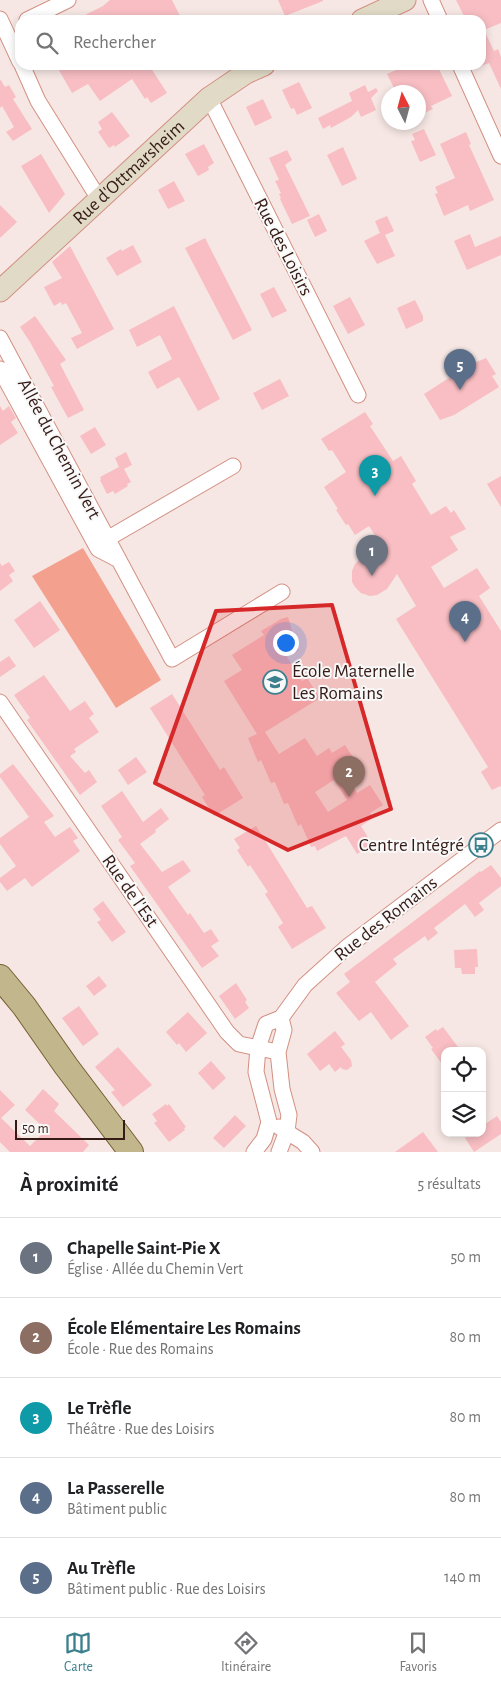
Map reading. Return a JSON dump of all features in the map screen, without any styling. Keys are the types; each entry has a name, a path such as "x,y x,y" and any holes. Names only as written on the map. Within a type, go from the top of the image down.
{"main road":[{"path":"373,15 405,0"},
{"name":"Rue d'Ottmarsheim","path":"0,291 209,98 253,70"},
{"path":"0,977 24,1006 66,1066 131,1152"}],"street":[{"path":"37,15 68,0"},
{"path":"430,0 438,15"},
{"path":"3,25 15,50"},
{"path":"24,70 38,101 99,199"},
{"path":"462,70 501,156"},
{"name":"Rue des Loisirs","path":"209,98 358,395"},
{"name":"Allée du Chemin Vert","path":"0,338 172,659 282,592"},
{"name":"Allée du Chemin Vert","path":"0,369 98,549 119,560"},
{"path":"108,539 233,466"},
{"name":"Rue de l'Est","path":"0,702 227,1032 239,1044 278,1052"},
{"name":"Rue des Romains","path":"269,1122 256,1072 258,1048 266,1024 281,1018 305,985 347,947 501,830"},
{"path":"279,1152 287,1130 289,1115 282,1089 278,1052 284,1030 281,1018"},
{"path":"254,1152 264,1139 269,1122 287,1130 303,1142 312,1152"}],"highlighted area":[{"path":"332,605 391,809 288,850 155,783 216,611"}],"shaded area":[{"path":"83,548 161,680 116,708 32,576"}],"building":[{"path":"110,0 172,0 180,15 85,15 103,6"},
{"path":"278,0 323,0 288,15 285,15"},
{"path":"456,0 501,0 501,23 486,29 486,15 464,15"},
{"path":"486,34 494,51 498,49 501,57 501,89 489,63 486,64"},
{"path":"59,70 152,70 167,93 151,103 147,97 145,99 132,79 100,101 88,84 72,93"},
{"path":"396,70 439,70 452,96 431,106 433,109 426,112 426,85 392,85 387,74"},
{"path":"0,79 5,87 9,85 16,97 13,99 32,129 13,141 6,132 14,127 2,106 0,108"},
{"path":"299,82 312,108 297,115 294,108 291,109 282,90"},
{"path":"365,85 368,92 376,88 378,91 371,98 376,110 361,117 358,110 351,117 331,128 330,125 323,129 318,118 352,101 349,93"},
{"path":"263,99 272,118 255,126 246,107"},
{"path":"112,112 130,136 115,147 114,145 109,148 98,132 102,129 98,122"},
{"path":"424,130 436,155 420,162 411,141 415,140 412,134"},
{"path":"466,132 471,144 469,145 494,200 470,211 468,205 444,216 435,194 438,193 435,187 455,178 440,144"},
{"path":"204,144 214,163 208,167 209,170 198,176 185,154"},
{"path":"343,147 357,179 342,186 327,155"},
{"path":"287,150 292,160 285,165 310,216 292,224 280,199 279,194 281,193 275,181 279,180 269,158"},
{"path":"41,154 65,194 49,213 21,166"},
{"path":"174,181 185,201 168,209 158,190"},
{"path":"0,205 17,222 0,238"},
{"path":"319,214 327,231 315,237 307,220"},
{"path":"387,216 394,231 385,235 395,256 377,264 364,241 380,233 375,221"},
{"path":"470,234 475,247 501,236 501,255 467,270 454,241"},
{"path":"205,238 252,330 233,340 185,248"},
{"path":"133,245 142,262 117,276 106,258 121,249 122,251"},
{"path":"70,246 114,329 77,349 71,338 82,333 66,303 62,305 61,302 54,306 44,287 62,278 52,262"},
{"path":"274,287 287,311 272,318 260,294"},
{"path":"350,297 365,325 348,334 333,306"},
{"path":"415,300 423,316 423,321 406,329 397,308"},
{"path":"174,306 220,399 198,411 179,377 157,389 148,372 172,359 160,335 137,347 129,330"},
{"path":"35,316 66,360 60,364 84,410 68,418 51,387 54,386 20,327"},
{"path":"486,358 496,374 492,376 499,387 454,415 440,420 424,394 469,365"},
{"path":"280,379 289,396 262,410 253,393"},
{"path":"0,406 3,411 9,406 16,418 11,422 18,433 0,445"},
{"path":"365,412 373,424 370,426 393,461 401,456 416,481 412,484 431,515 446,506 451,513 454,510 466,529 450,537 458,550 431,567 444,588 477,568 490,588 479,596 501,631 501,787 492,790 481,772 488,767 396,619 416,606 397,574 387,589 377,595 370,596 361,593 352,582 352,571 360,559 366,556 386,553 369,526 355,535 336,510 338,509 324,487 346,472 332,450 329,451 321,439"},
{"path":"95,427 106,445 91,454 80,436"},
{"path":"126,452 132,465 124,469 131,482 115,494 113,491 107,494 100,477 119,467 115,458"},
{"path":"501,476 501,507 487,484"},
{"path":"9,562 15,571 9,575 13,581 0,591 0,563 2,566"},
{"path":"40,601 60,630 34,648 14,620"},
{"path":"288,617 298,651 286,655 302,681 307,678 320,698 265,732 279,754 305,738 317,756 329,748 332,753 345,745 358,765 345,774 357,793 370,785 383,805 370,813 373,818 361,826 372,844 357,854 346,836 317,851 315,846 311,847 301,824 298,826 288,803 284,804 275,782 271,783 261,760 258,762 248,738 257,734 224,681 242,670 232,655 264,635 261,631","holes":["334,780 347,800 328,812 315,792"]},
{"path":"9,656 16,666 0,677 0,662"},
{"path":"44,675 70,711 85,701 94,714 89,718 99,732 74,749 76,752 70,756 85,773 89,770 97,782 80,795 27,720 30,718 14,695"},
{"path":"172,694 220,770 224,767 243,798 214,816 202,797 205,795 150,708"},
{"path":"136,757 147,772 128,785 118,770"},
{"path":"13,764 54,816 44,822 55,837 70,827 78,838 73,841 80,851 32,887 25,878 7,891 0,882 0,878 16,866 0,844 0,838 29,817 0,777 0,774"},
{"path":"122,791 143,822 161,808 169,819 140,844 162,872 183,860 191,871 168,887 188,915 190,913 204,933 211,929 219,941 211,946 219,956 202,968 130,866 135,863 118,840 122,837 101,806"},
{"path":"256,826 307,908 312,906 326,928 292,949 278,927 283,923 265,894 268,892 250,865 248,867 237,850 240,848 234,839"},
{"path":"491,865 501,878 501,886 479,903 484,910 475,917 465,904 434,928 438,933 428,941 425,936 393,959 397,964 375,982 409,1026 391,1040 371,1012 359,1021 336,993 350,982 344,974 480,871"},
{"path":"103,901 126,932 112,942 97,922 101,920 93,909"},
{"path":"477,949 478,967 475,967 475,974 462,974 461,968 455,968 454,950"},
{"path":"99,976 107,986 94,996 86,986"},
{"path":"236,983 247,1000 245,1002 249,1008 235,1019 219,996"},
{"path":"79,1006 99,1034 83,1046 62,1018"},
{"path":"188,1012 207,1033 186,1052 166,1032"},
{"path":"443,1027 458,1047 441,1047 441,1063 425,1037 436,1029 437,1031"},
{"path":"335,1031 345,1044 341,1047 351,1060 352,1066 347,1070 341,1067 335,1072 329,1064 320,1071 307,1054"},
{"path":"118,1047 152,1085 123,1107 111,1092 115,1090 95,1067"},
{"path":"211,1061 226,1078 213,1090 198,1073"},
{"path":"43,1089 59,1104 54,1111 89,1145 83,1152 10,1152 0,1142 0,1090 15,1105 1,1118 30,1146 46,1130 25,1110"},
{"path":"166,1104 167,1106 169,1104 186,1127 184,1128 185,1130 169,1142 154,1123 157,1121 152,1114"},
{"path":"235,1115 246,1126 224,1148 213,1138"},
{"path":"497,1116 501,1122 501,1134 474,1152 465,1138 486,1137 486,1123"},
{"path":"423,1132 438,1152 395,1152"}],"place":[{"name":"Au Trèfle","path":"460,390"},
{"name":"Le Trèfle","path":"375,496"},
{"name":"Chapelle Saint-Pie X","path":"372,576"},
{"name":"La Passerelle","path":"465,642"},
{"name":"École Maternelle Les Romains","path":"275,682"},
{"name":"École Elémentaire Les Romains","path":"349,797"},
{"name":"Centre Intégré","path":"481,845"}]}
